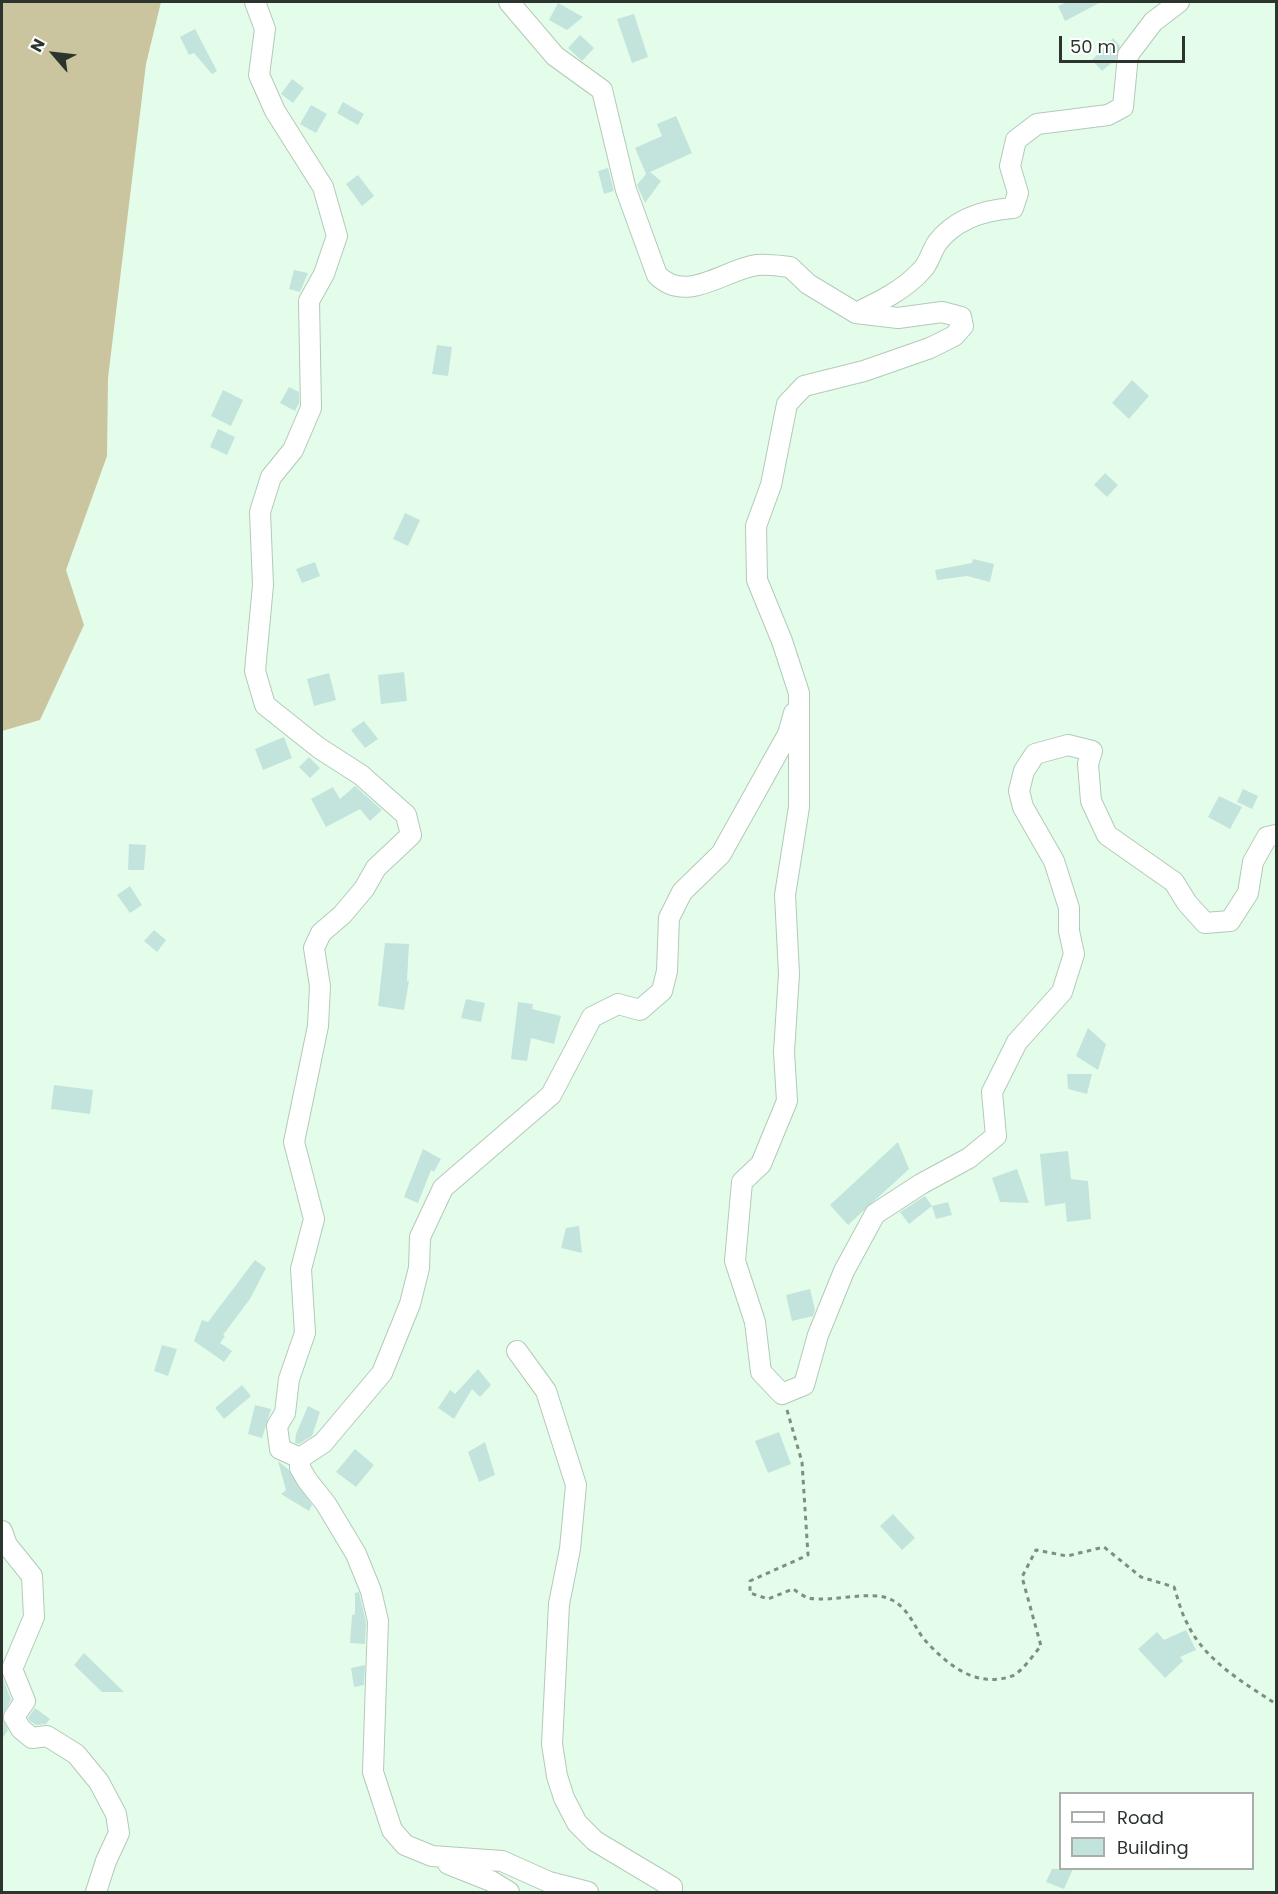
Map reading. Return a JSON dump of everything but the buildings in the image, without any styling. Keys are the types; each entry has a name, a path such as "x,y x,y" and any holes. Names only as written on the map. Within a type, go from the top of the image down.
{"street":[{"path":"255,2 265,29 259,75 275,111 323,188 337,236 324,274 309,301 311,408 293,450 271,477 260,512 263,585 255,671 265,705 319,748 361,775 406,815 411,835 376,868 364,889 342,915 321,933 314,948 320,986 318,1026 294,1142 314,1219 301,1269 305,1333 289,1379 285,1413 277,1426 280,1449 300,1458"},
{"path":"509,2 555,56 602,90 626,190 657,274 666,284 676,288 722,278 757,265 790,267 808,284 856,313 897,318 942,312 961,317 963,326 954,336 930,348 864,371 804,387 787,404 771,485 756,526 757,580 782,641 799,693 799,807 785,895 789,974 784,1052 787,1101 761,1164 742,1182 735,1261 755,1322 761,1372 782,1394 804,1385 818,1335 844,1270 875,1214 969,1158 996,1136 992,1092 1017,1042 1062,992 1074,954 1069,908 1054,861 1023,807 1019,792 1023,771 1035,754 1068,745 1092,751 1088,764 1091,801 1107,835 1173,882 1187,903 1205,923 1230,921 1248,893 1253,862 1267,837 1276,835"},
{"path":"856,313 887,298 922,271 938,242 962,219 995,209 1013,208 1018,194 1010,166 1016,140 1038,124 1108,115 1123,107 1128,55 1153,22 1179,2"},
{"path":"300,1458 323,1443 382,1373 410,1304 419,1268 420,1238 443,1188 550,1095 592,1017 618,1004 640,1010 662,991 667,971 669,918 682,892 721,854 788,734 799,693"},
{"path":"517,1351 546,1391 576,1485 570,1549 559,1604 552,1744 557,1776 564,1798 583,1829 595,1841 625,1860 660,1877 672,1887 672,1893"},
{"path":"300,1458 300,1468 326,1504 356,1554 371,1591 378,1621 373,1772 392,1830 405,1845 491,1881 509,1893"},
{"path":"2,1531 7,1545 32,1576 34,1617 12,1669 25,1701 14,1717 21,1729 32,1738 47,1736 76,1754 99,1782 116,1814 119,1833 106,1861 96,1893"},
{"path":"432,1856 502,1861 549,1882 588,1893"}],"path":[{"path":"782,1394 802,1462 808,1556 750,1581 750,1593 768,1599 793,1589 809,1598 861,1596 891,1599 909,1613 923,1637 950,1664 971,1677 988,1680 1014,1676 1041,1646 1022,1577 1036,1550 1067,1556 1104,1547 1141,1577 1174,1587 1187,1624 1210,1655 1240,1681 1276,1704"}],"shaded area":[{"path":"2,2 161,2 146,64 108,378 107,456 66,570 84,625 40,720 2,731"}]}
